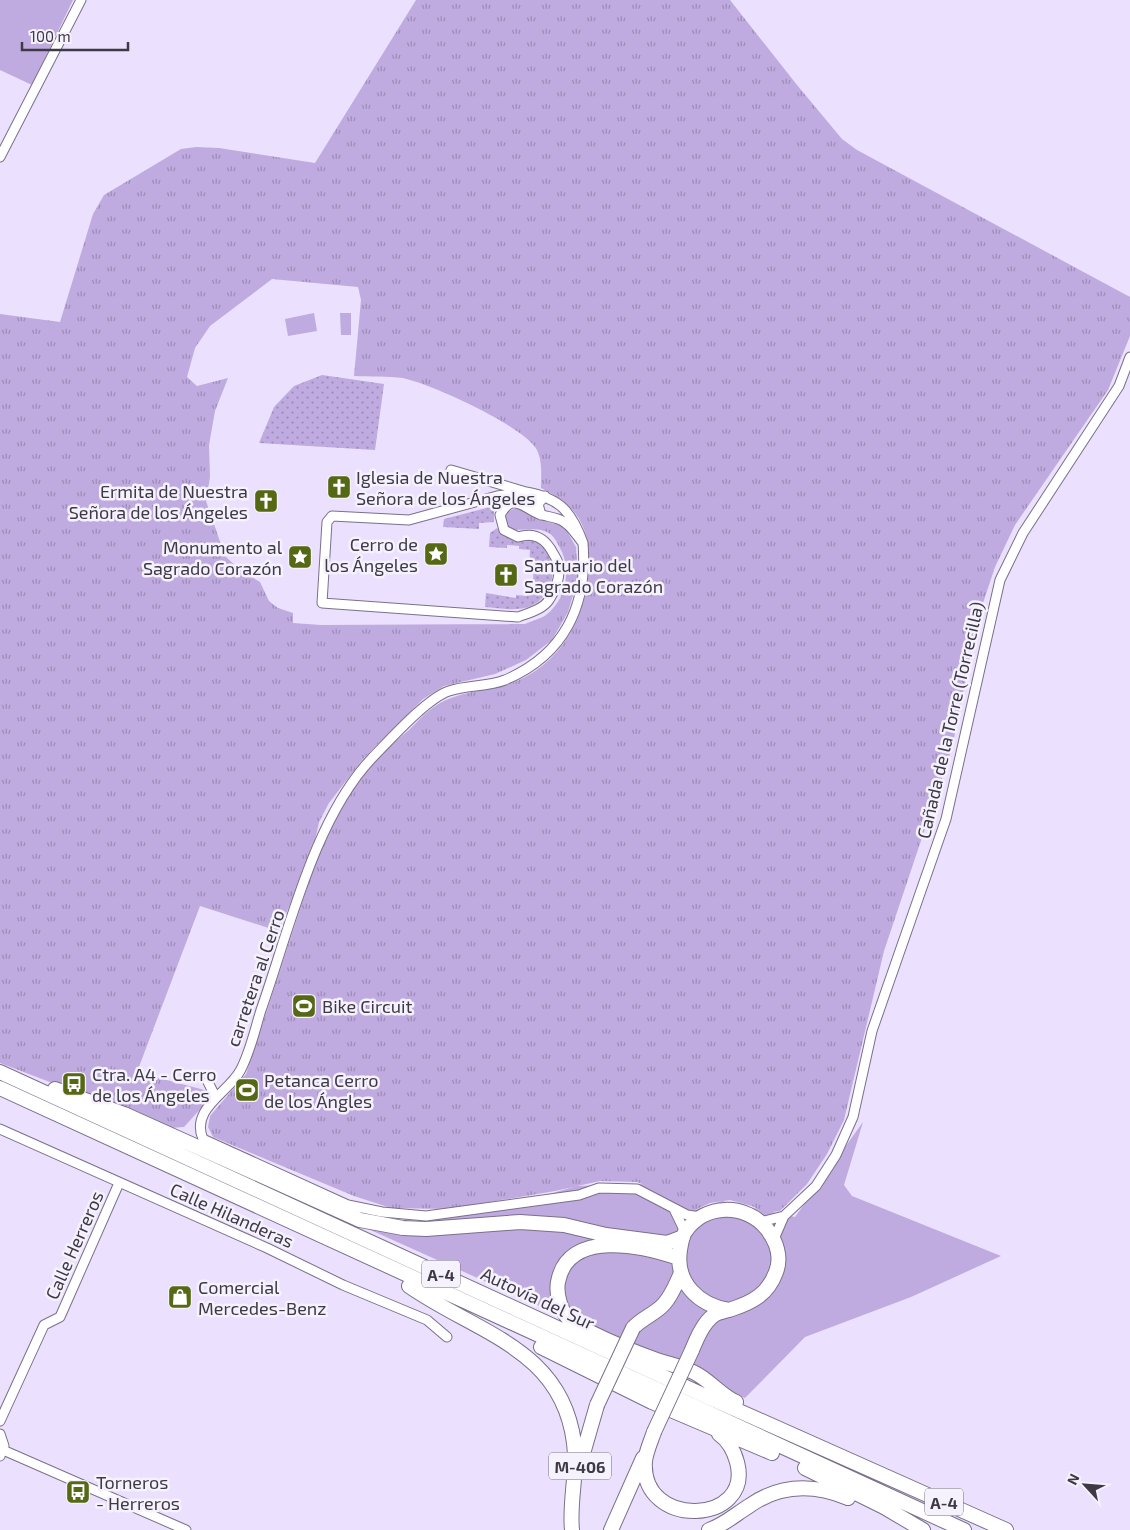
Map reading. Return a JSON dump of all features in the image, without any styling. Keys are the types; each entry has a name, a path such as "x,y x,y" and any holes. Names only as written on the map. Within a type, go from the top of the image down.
{"highway":[{"path":"0,1071 124,1114 360,1220 403,1228 426,1229 520,1222 564,1225 606,1235 667,1243 684,1234"},
{"name":"Autovía del Sur","path":"0,1071 703,1395 1006,1530"},
{"name":"Autovía del Sur","path":"0,1088 964,1530"},
{"name":"M-406","path":"611,1530 654,1432 708,1320 716,1314 751,1303 763,1295 777,1271 778,1254 774,1239 761,1222 734,1210 714,1210 701,1217 684,1234"},
{"path":"270,1212 297,1232 706,1425 808,1469 884,1507 923,1530"},
{"path":"684,1234 679,1258 681,1273 693,1294 714,1307 729,1310"},
{"path":"679,1258 656,1250 630,1247 604,1245 584,1249 566,1262 560,1274 558,1291 562,1308 568,1319 618,1346 694,1372 730,1399 841,1451 882,1474"},
{"name":"M-406","path":"574,1530 584,1446 597,1405 633,1328 641,1319 663,1305 673,1292 681,1273"},
{"path":"409,1286 429,1300 528,1356 542,1369 554,1385 570,1423 574,1444 574,1530"},
{"path":"654,1432 645,1460 646,1481 649,1493 664,1511 687,1519 697,1519 709,1516 730,1500 737,1485 739,1467 731,1445 724,1437 706,1425"},
{"path":"709,1530 718,1528 767,1496 784,1489 812,1488 833,1492 923,1530"}],"street":[{"path":"0,157 81,0"},
{"name":"Cañada de la Torre (Torrecilla)","path":"774,1239 784,1216 816,1186 836,1154 852,1117 872,1031 946,819 1000,580 1023,533 1119,386 1130,357"},
{"path":"451,470 545,496 563,507 576,524 583,543"},
{"path":"526,492 497,496 409,520 332,516 327,522 322,603 518,617 534,612 548,602 558,582 559,565 547,542 536,535 527,534 518,537 504,530 500,515 505,507 512,503 526,506 541,515 560,519 570,527 583,543"},
{"path":"526,492 526,506"},
{"path":"541,515 538,504 545,496"},
{"name":"carretera al Cerro","path":"583,543 582,585 576,612 564,635 552,648 533,664 504,680 475,688 449,691 428,704 371,760 344,797 315,851 240,1071 201,1118 199,1130 203,1139 348,1205 382,1212 426,1216 579,1195 599,1188 637,1189 674,1209"},
{"path":"208,1082 216,1098"},
{"name":"Calle Hilanderas","path":"0,1129 267,1248 343,1285 427,1320 447,1337"},
{"name":"Calle Herreros","path":"0,1421 44,1325 60,1317 119,1183"},
{"path":"674,1209 684,1234"},
{"path":"674,1209 687,1215 701,1217"},
{"path":"761,1222 784,1216"},
{"path":"0,1434 4,1441 2,1453 186,1530"}],"green space":[{"path":"0,0 73,0 32,85 0,70"},
{"name":"Cerro de los Ángeles","path":"416,0 730,0 842,139 857,150 1130,297 1130,336 1108,390 1015,525 995,567 978,618 952,748 884,951 844,1120 827,1154 807,1184 780,1211 765,1213 752,1206 730,1200 710,1203 695,1210 676,1203 664,1193 637,1182 600,1181 555,1191 448,1209 391,1208 354,1196 213,1137 208,1127 210,1116 246,1074 323,839 359,781 386,750 427,712 442,702 467,693 503,686 523,678 540,668 567,639 577,621 588,582 588,548 583,525 571,508 553,494 541,488 541,467 538,451 525,437 493,416 434,388 397,377 354,376 361,300 358,287 272,279 210,326 195,348 187,377 197,386 228,378 215,411 209,445 210,477 206,501 225,556 240,570 260,582 269,601 278,608 293,613 293,623 321,625 525,624 541,618 553,609 562,594 566,569 562,552 555,539 549,533 534,529 519,530 509,528 505,520 507,512 518,507 543,521 560,525 568,533 576,547 578,578 568,612 552,640 526,660 495,674 444,686 423,699 363,759 329,803 319,822 311,859 278,931 200,906 137,1072 208,1091 213,1095 184,1127 170,1128 0,1063 0,314 60,322 93,214 104,195 181,149 196,147 219,148 315,163"},
{"path":"314,313 317,331 288,336 285,319"},
{"path":"340,313 351,313 351,335 341,335"},
{"path":"322,375 384,384 375,450 259,443 274,407 294,386"},
{"path":"494,506 494,522 479,523 479,529 443,527 444,519"},
{"path":"497,528 509,538 538,542 549,554 552,562 552,580 549,588 538,602 526,608 502,609 485,607 486,593 516,598 516,595 527,596 528,580 533,580 534,567 529,567 530,550 519,549 519,546 507,545 507,548 489,547 490,533"},
{"path":"863,1122 844,1185 852,1196 1001,1256 911,1297 805,1337 745,1398 366,1228 497,1210 576,1186 648,1184 695,1210 722,1201 795,1217"}],"place":[{"name":"Iglesia de Nuestra Señora de los Ángeles","path":"339,487"},
{"name":"Ermita de Nuestra Señora de los Ángeles","path":"266,501"},
{"name":"Cerro de los Ángeles","path":"436,554"},
{"name":"Monumento al Sagrado Corazón","path":"300,557"},
{"name":"Santuario del Sagrado Corazón","path":"506,575"},
{"name":"Bike Circuit","path":"304,1006"},
{"name":"Ctra. A4 - Cerro de los Ángeles","path":"74,1084"},
{"name":"Petanca Cerro de los Ángles","path":"247,1090"},
{"name":"Comercial Mercedes-Benz","path":"180,1297"},
{"name":"Torneros - Herreros","path":"78,1492"}]}
